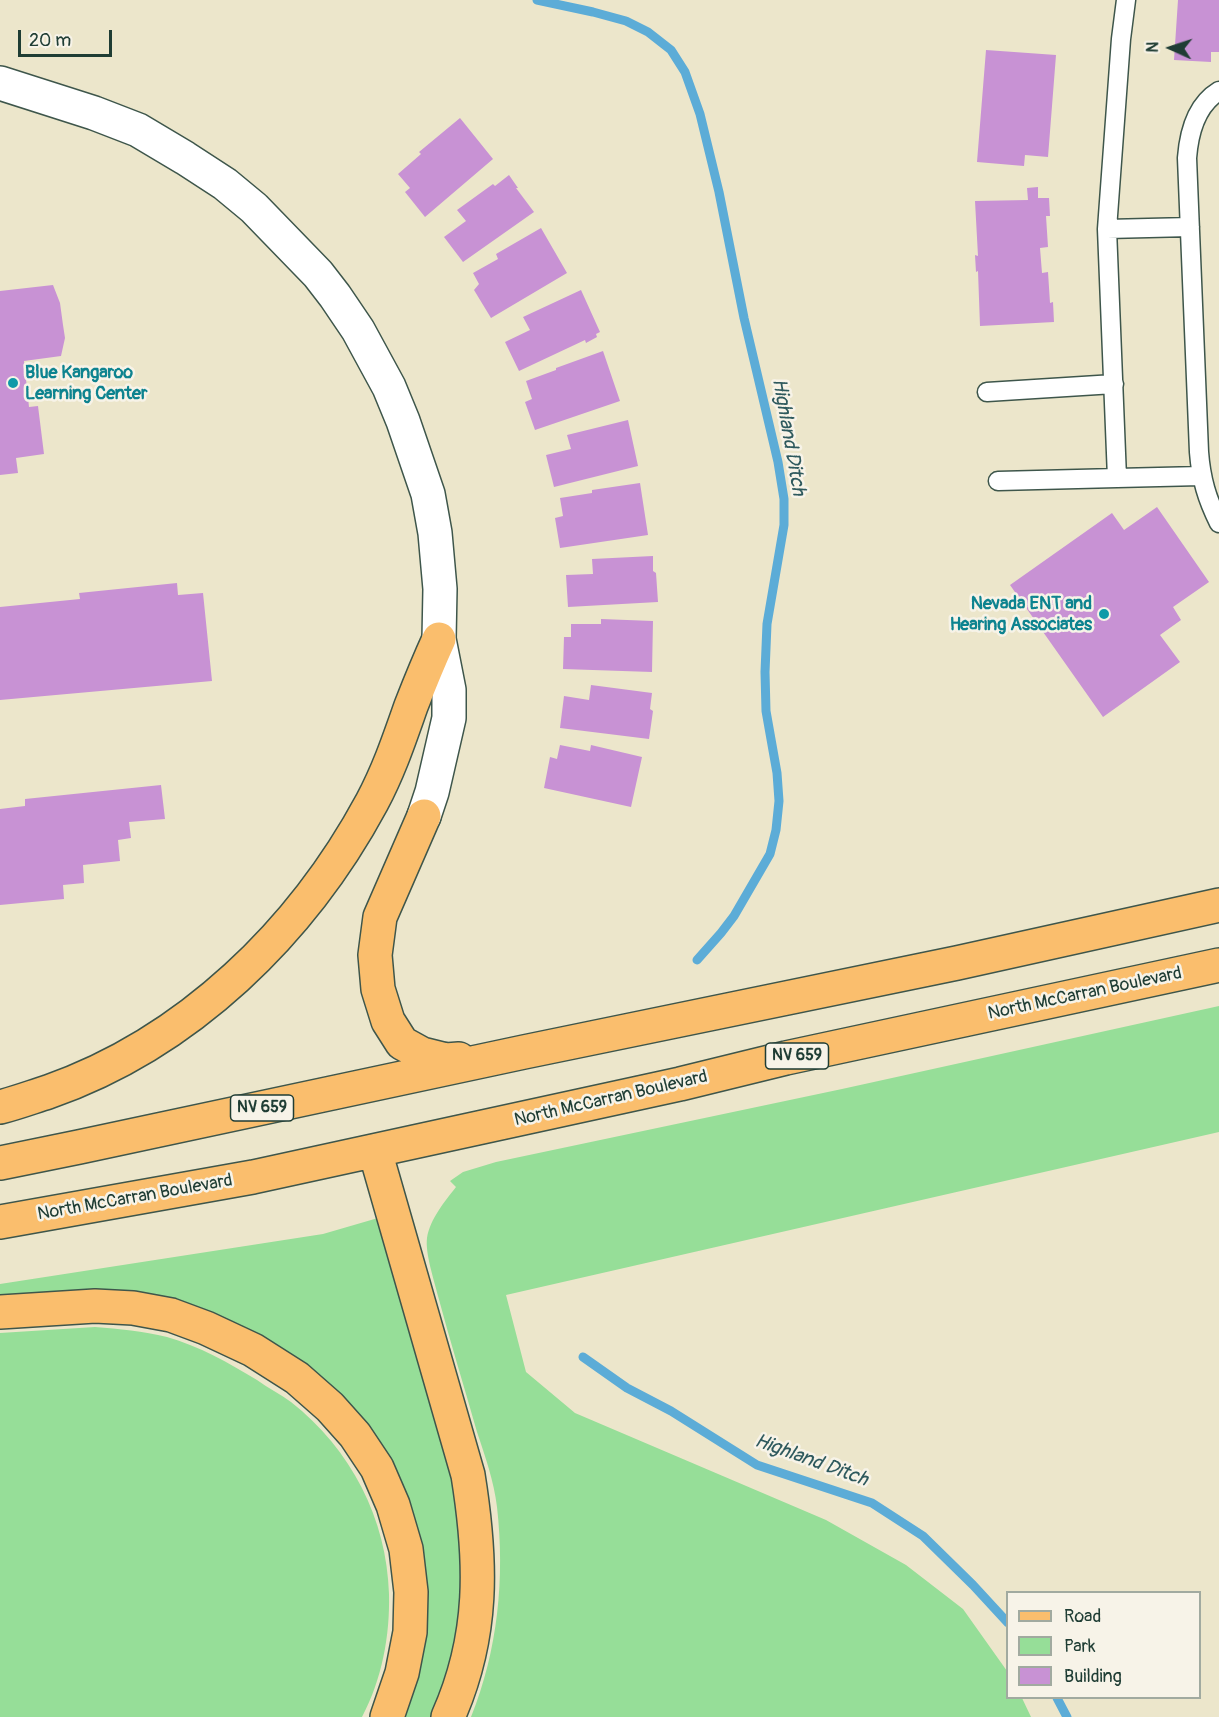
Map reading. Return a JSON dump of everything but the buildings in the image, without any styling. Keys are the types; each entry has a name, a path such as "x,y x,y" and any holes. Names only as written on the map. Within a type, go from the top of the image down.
{"main road":[{"path":"0,1107 77,1082 128,1056 183,1022 225,988 263,952 311,896 347,846 372,802 392,762 415,696 439,639"},
{"path":"424,816 380,917 375,955 378,989 388,1021 402,1043 422,1054 446,1060 524,1052"},
{"name":"NV 659","path":"0,1163 957,963 1219,904"},
{"name":"North McCarran Boulevard","path":"0,1222 254,1177 1219,964"},
{"path":"375,1151 468,1476 475,1517 478,1560 476,1612 465,1670 448,1717"},
{"path":"0,1312 96,1306 133,1308 171,1315 253,1350 297,1378 330,1407 355,1435 377,1468 393,1505 406,1549 411,1592 410,1632 402,1673 387,1717"}],"street":[{"path":"0,83 138,130 225,184 254,208 318,274 358,330 389,387 417,459 428,494 435,533 440,589 439,639 449,690 449,718 438,772 424,816"}],"lane":[{"path":"1117,478 1107,229 1126,0"},
{"path":"1219,91 1211,96 1197,115 1189,137 1187,158 1201,476 1210,506 1219,523"},
{"path":"1107,229 1190,227"},
{"path":"987,392 1114,384"},
{"path":"998,481 1201,476"}],"green space":[{"path":"1219,1006 1219,1132 506,1295 526,1372 575,1413 826,1520 906,1565 963,1609 1006,1670 1006,1699 1022,1699 1031,1717 471,1717 488,1666 497,1614 499,1534 496,1497 447,1330 427,1251 427,1238 431,1224 456,1187 450,1181 463,1172 496,1162"},
{"path":"378,1218 458,1497 463,1600 450,1670 433,1717 402,1717 419,1537 273,1347 0,1298 0,1284 323,1234"},
{"path":"95,1327 167,1337 225,1361 291,1402 331,1441 348,1464 373,1513 387,1566 389,1594 388,1626 380,1672 362,1717 0,1717 0,1333"}],"waterway":[{"name":"Highland Ditch","path":"537,0 626,21 648,32 671,50 685,72 700,114 719,192 744,318 778,462 784,499 784,525 767,624 765,672 766,711 777,773 779,801 776,830 770,854 734,916 697,960"},
{"name":"Highland Ditch","path":"583,1357 627,1388 671,1411 757,1465 872,1503 923,1536 1006,1621"},
{"name":"Highland Ditch","path":"1058,1699 1067,1717"}],"place":[{"name":"Blue Kangaroo Learning Center","path":"13,383"},
{"name":"Nevada ENT and Hearing Associates","path":"1104,614"}]}
